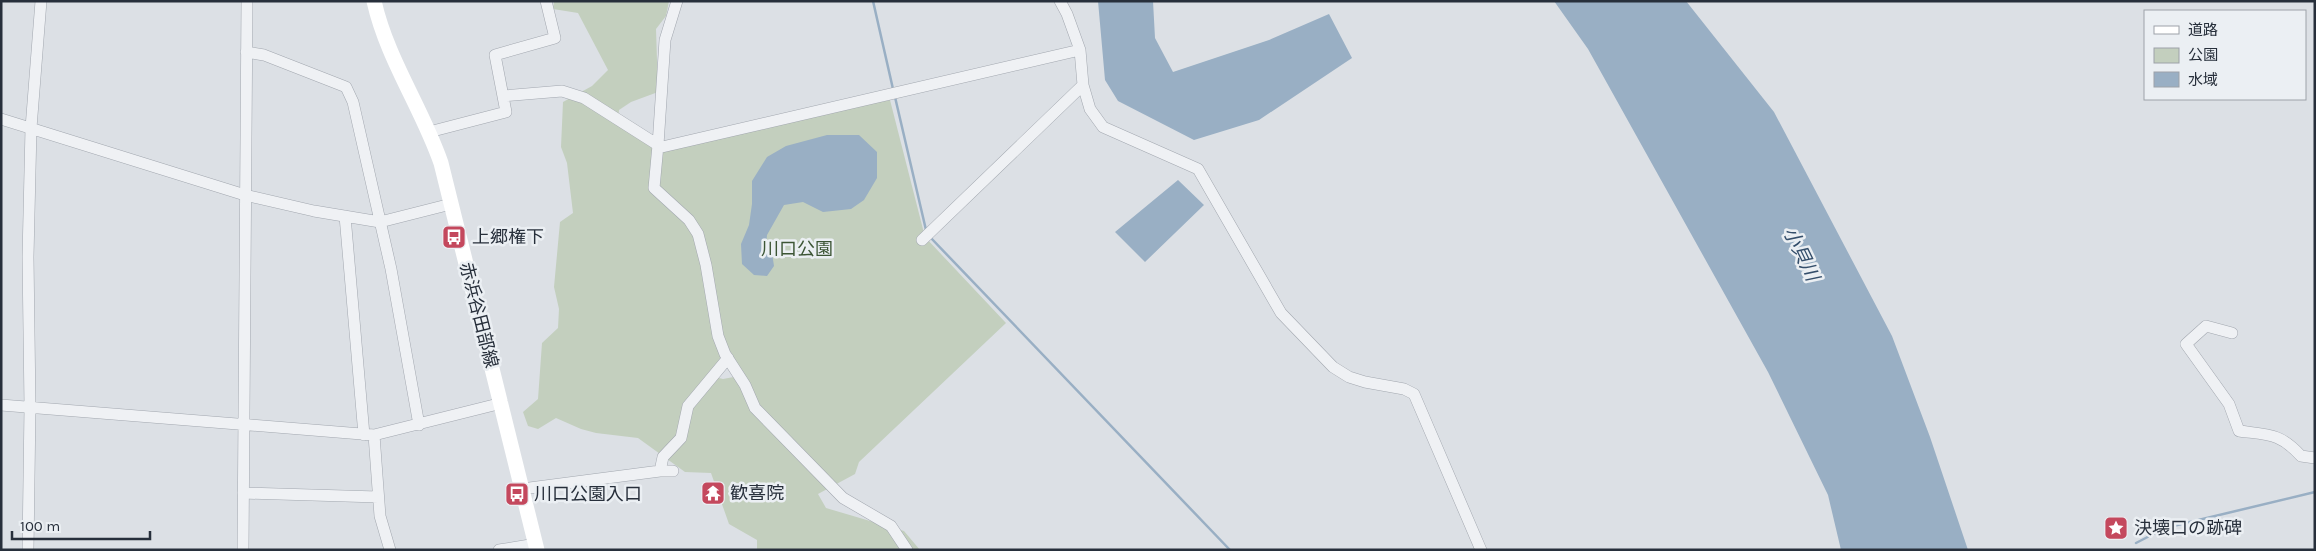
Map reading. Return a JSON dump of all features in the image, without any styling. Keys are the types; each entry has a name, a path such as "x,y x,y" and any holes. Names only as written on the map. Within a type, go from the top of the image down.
{"main road":[{"name":"赤浜谷田部線","path":"374,1 384,36 429,132 441,163 502,403 536,547"}],"street":[{"path":"28,550 30,407 28,257 31,128 41,1"},
{"path":"243,550 247,1"},
{"path":"429,132 506,112 494,55 555,38 546,1"},
{"path":"677,1 665,40 654,188 689,220 698,234 706,266 718,336 755,408 843,498 891,526 907,550"},
{"path":"1060,1 1067,14 1080,50 1084,84 1090,109 1103,127 1198,169 1281,313 1333,367 1349,377 1364,382 1404,389 1414,394 1482,550"},
{"path":"503,96 562,91 584,98 662,147 1080,50"},
{"path":"246,52 264,55 346,87 353,102 380,222 419,425"},
{"path":"922,240 1084,84"},
{"path":"1,119 245,195 345,216 380,222 451,204"},
{"path":"345,216 369,435 380,516 390,550"},
{"path":"2232,333 2206,326 2186,344 2229,404 2240,431 2278,437 2288,442 2301,456 2315,458"},
{"path":"660,471 663,457 681,438 688,406 728,358"},
{"path":"1,405 369,435 419,425 502,403"},
{"path":"522,489 660,471 673,471"},
{"path":"243,493 378,496"},
{"path":"499,550 536,547"}],"green space":[{"name":"川口公園","path":"554,1 669,1 666,16 656,29 658,92 631,102 619,110 618,121 658,145 890,100 925,237 1006,323 859,462 855,474 818,494 826,508 904,531 920,550 757,550 757,540 729,524 711,473 685,472 638,438 596,433 581,429 556,418 538,429 528,426 523,412 538,399 542,343 558,328 559,309 554,287 560,222 573,213 567,163 561,147 563,102 592,86 608,70 578,13 553,9","holes":["725,354 739,376 723,379 711,376"]}],"water":[{"path":"1098,1 1153,1 1155,38 1173,72 1269,40 1329,14 1352,58 1259,120 1194,140 1118,101 1105,80"},
{"name":"小貝川","path":"1554,1 1686,1 1774,112 1892,336 1930,437 1968,550 1841,550 1828,495 1768,372 1588,49"},
{"path":"827,135 859,135 877,152 877,178 864,200 851,209 823,212 803,202 784,205 767,235 766,246 772,253 774,266 767,276 754,275 742,264 741,244 749,225 752,204 752,181 767,157 786,146"},
{"path":"1178,180 1204,205 1145,262 1115,232"}],"waterway":[{"path":"873,1 893,89"},
{"path":"895,97 926,230"},
{"path":"930,237 1230,550"},
{"path":"2136,543 2165,528 2315,492"}],"place":[{"name":"上郷権下","path":"454,237"},
{"name":"歓喜院","path":"713,493"},
{"name":"川口公園入口","path":"517,494"},
{"name":"決壊口の跡碑","path":"2116,528"}]}
